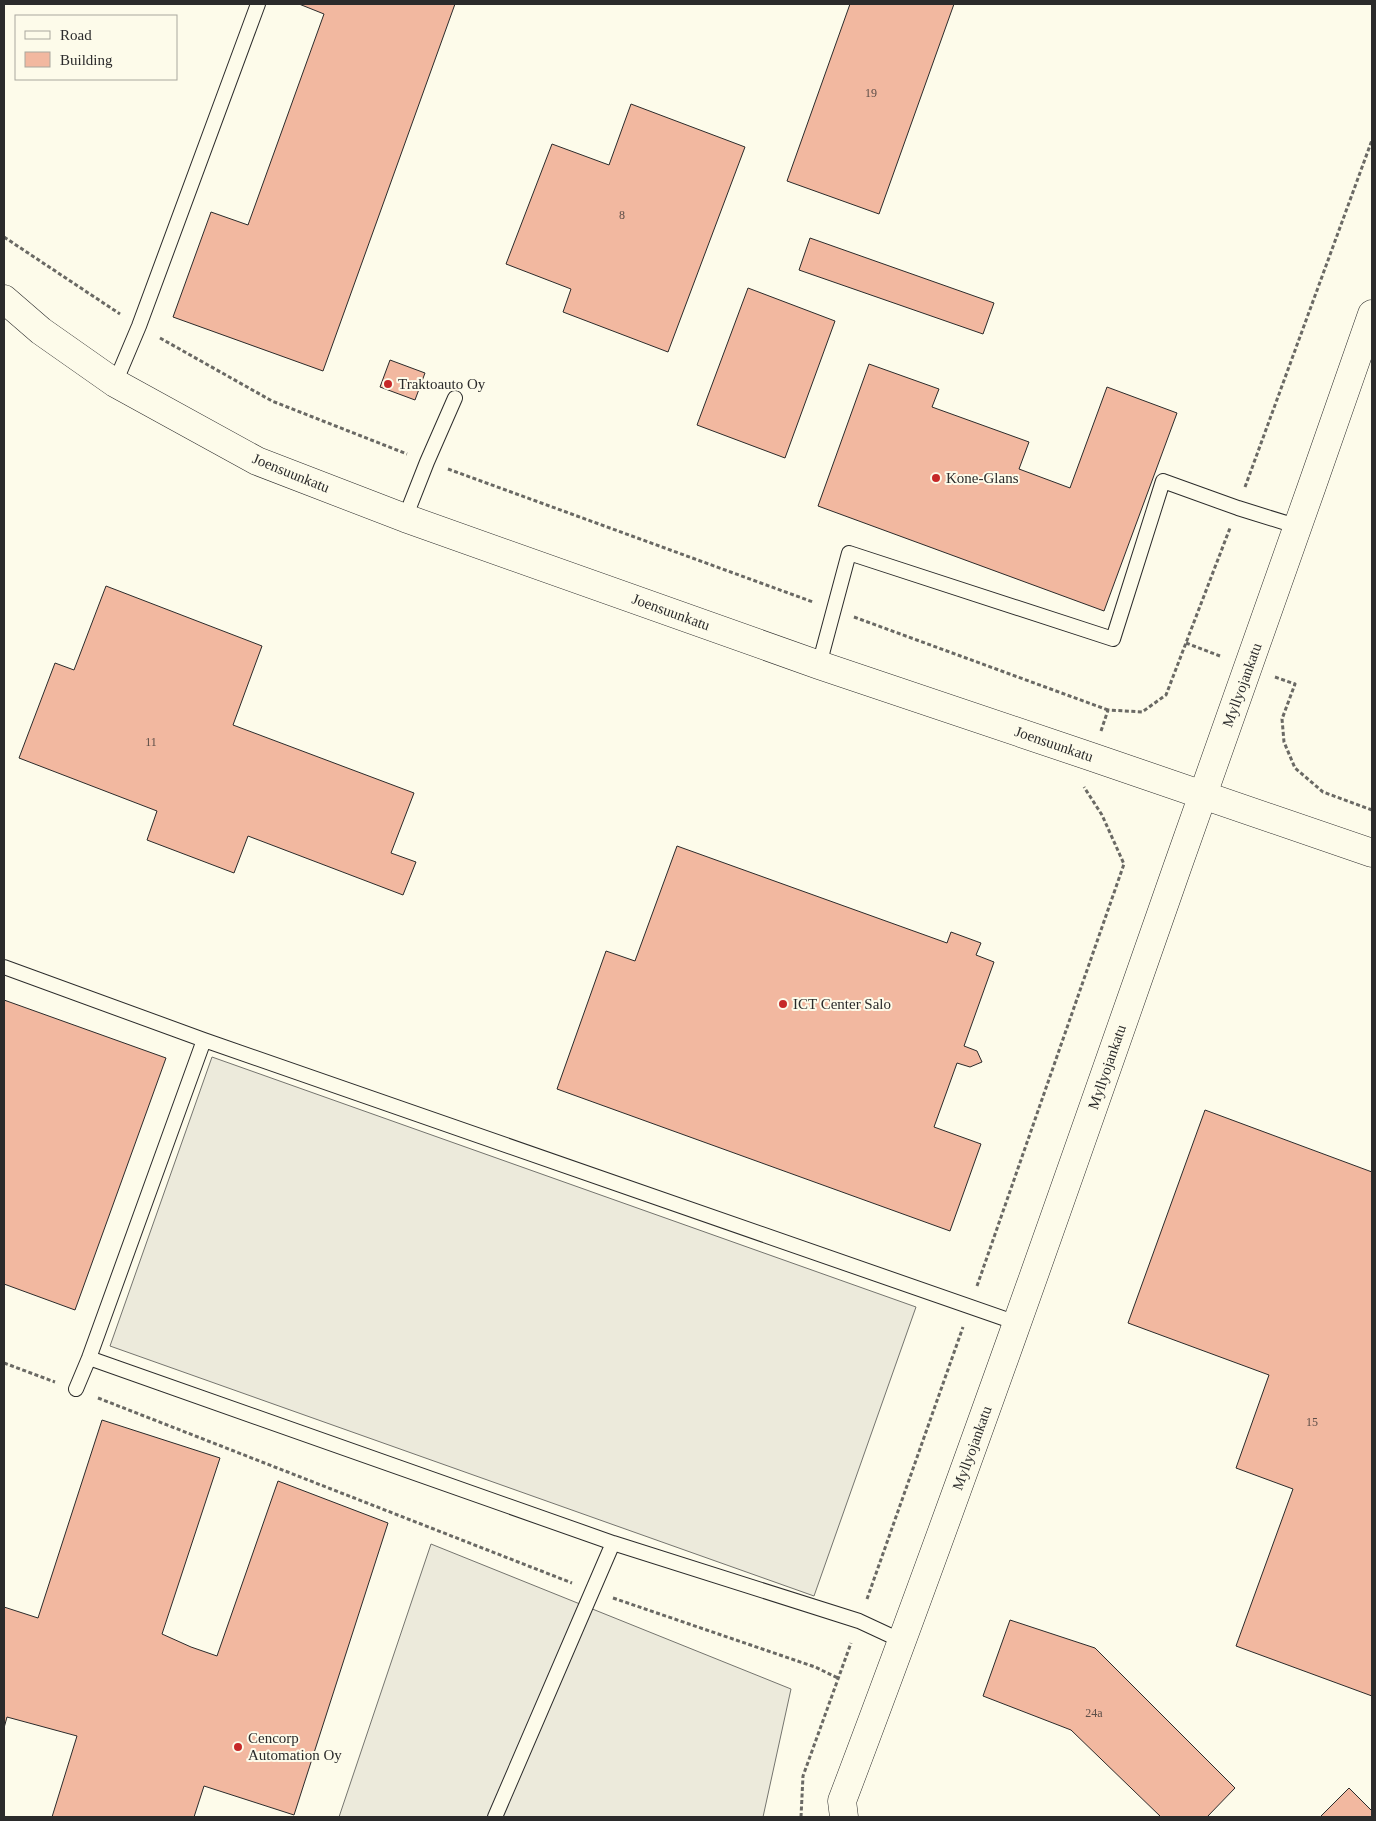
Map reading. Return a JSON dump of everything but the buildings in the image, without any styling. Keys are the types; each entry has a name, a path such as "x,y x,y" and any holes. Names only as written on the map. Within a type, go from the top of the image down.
{"street":[{"name":"Joensuunkatu","path":"4,300 41,331 114,383 257,461 404,518 819,665 1372,853"},
{"name":"Myllyojankatu","path":"844,1817 842,1801 1017,1323 1202,796 1299,527 1372,314"}],"lane":[{"path":"114,383 139,326 258,4"},
{"path":"404,518 455,398"},
{"path":"819,665 849,553 1113,640 1162,481 1299,527"},
{"path":"4,967 204,1040 1017,1323"},
{"path":"76,1389 89,1358 204,1040"},
{"path":"89,1358 613,1543 859,1621 902,1641"},
{"path":"495,1817 613,1543"}],"path":[{"path":"4,237 139,326 272,401 427,462 1108,710 1142,712 1166,695 1238,508 1372,140"},
{"path":"1186,644 1294,684 1282,719 1284,742 1295,768 1323,792 1372,810"},
{"path":"801,1817 802,1776 859,1621 1124,864 1102,815 1084,787 1108,710"},
{"path":"4,1363 76,1389 593,1591 815,1667 838,1678"}],"shaded area":[{"path":"212,1057 916,1307 814,1596 110,1346"},
{"path":"431,1544 791,1689 763,1817 339,1817"}],"place":[{"name":"Traktoauto Oy","path":"388,384"},
{"name":"Kone-Glans","path":"936,478"},
{"name":"ICT Center Salo","path":"783,1004"},
{"name":"Cencorp Automation Oy","path":"238,1747"}]}
